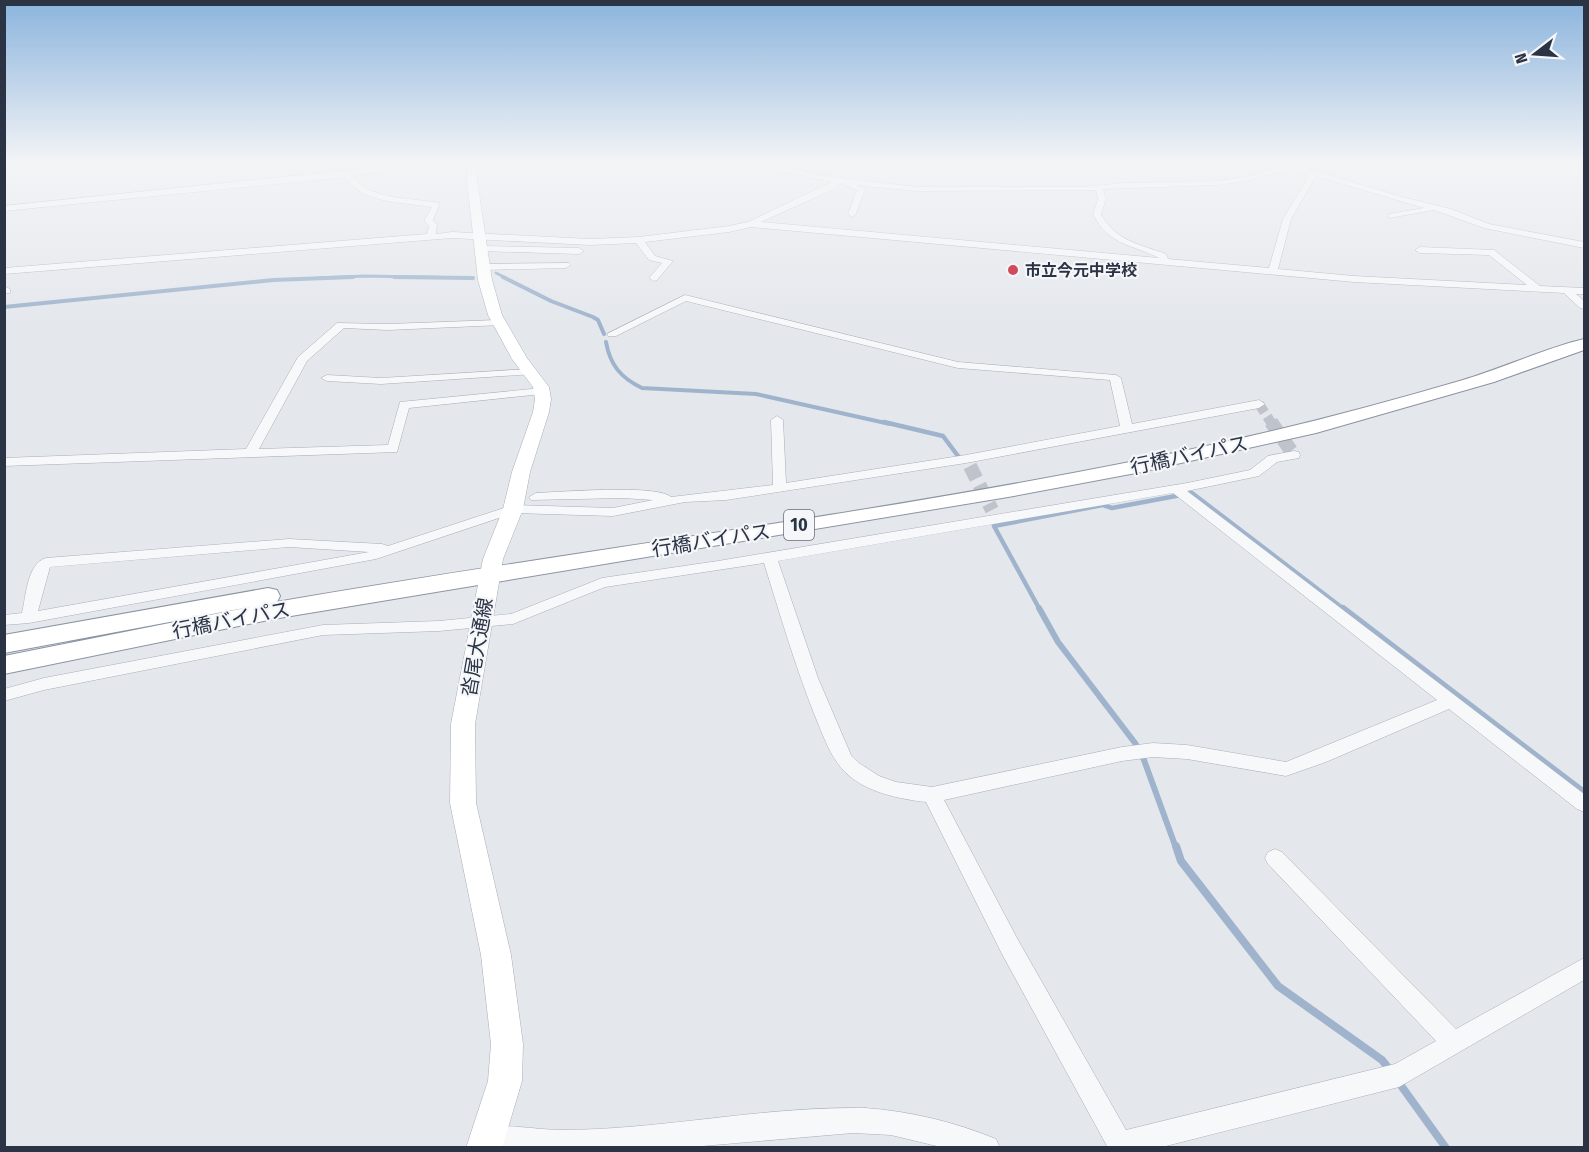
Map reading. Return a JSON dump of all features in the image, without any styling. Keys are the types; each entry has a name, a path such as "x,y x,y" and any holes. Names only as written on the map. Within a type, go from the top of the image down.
{"highway":[{"name":"行橋バイパス","path":"4,666 491,567 987,480 1204,437 1298,416 1418,384 1517,352 1584,327"},
{"name":"行橋バイパス","path":"4,644 238,601 491,567 1008,491 1310,429 1488,378 1584,344"}],"main road":[{"path":"478,218 485,280 498,323 542,395"},
{"name":"沓尾大通線","path":"486,1143 505,1081 507,1044 496,956 464,803 463,724 491,567 513,509 521,472 541,412 542,395"}],"street":[{"path":"430,218 428,221 433,225 431,237"},
{"path":"6,271 431,237 610,250 613,242 729,229 751,224 765,218"},
{"path":"1098,218 1104,229 1125,242 1163,256 1165,262"},
{"path":"1273,272 1288,218"},
{"path":"1465,218 1487,226 1584,245"},
{"path":"751,224 1273,272 1449,285 1584,291"},
{"path":"639,240 652,258 668,261 654,278"},
{"path":"1420,250 1491,252 1538,289"},
{"path":"484,267 566,265"},
{"path":"1567,290 1584,306"},
{"path":"612,334 685,298 958,365 1112,377 1115,378 1127,429"},
{"path":"250,453 302,359 341,325 388,327 498,323"},
{"path":"327,378 381,381 530,372"},
{"path":"4,462 393,449 404,405 542,395"},
{"path":"479,405 542,395"},
{"path":"536,496 623,494 684,498 726,496 968,462 1259,404"},
{"path":"777,420 780,488"},
{"path":"4,695 44,684 323,630 481,623 513,619 602,583 769,557 996,515 1176,489 1254,473 1273,459 1294,455"},
{"path":"1176,489 1584,804"},
{"path":"613,512 623,494"},
{"path":"4,620 29,618 376,555 513,509 613,512 684,498"},
{"path":"29,618 41,567 46,563 289,543 390,549"},
{"path":"769,557 815,695 845,761 861,774 908,793 932,795 1154,750 1215,755 1286,769 1320,757 1450,700"},
{"path":"932,795 1010,947 1121,1146 1399,1075 1584,968"},
{"path":"1275,858 1453,1042"},
{"path":"486,1143 627,1139 797,1124 876,1121 931,1131 987,1148"}],"waterway":[{"path":"496,273 506,278"},
{"path":"318,278 365,276 473,278 394,277"},
{"path":"4,307 273,280 353,277"},
{"path":"503,277 551,301 593,317 598,320 604,334"},
{"path":"606,342 610,357 618,370 628,380 642,388 756,394 890,424"},
{"path":"884,422 943,436 958,456"},
{"path":"1040,610 994,526 1103,505 1112,508 1192,493 1345,610"},
{"path":"1039,608 1058,642 1135,743 1144,760 1176,848"},
{"path":"1343,608 1584,792"},
{"path":"1176,846 1181,861 1278,986 1382,1060 1390,1070"},
{"path":"1397,1080 1446,1148"}],"tunnel":[{"path":"1259,404 1272,424"},
{"path":"1271,422 1294,455"},
{"path":"970,466 992,510"}],"place":[{"name":"市立今元中学校","path":"1013,270"}]}
